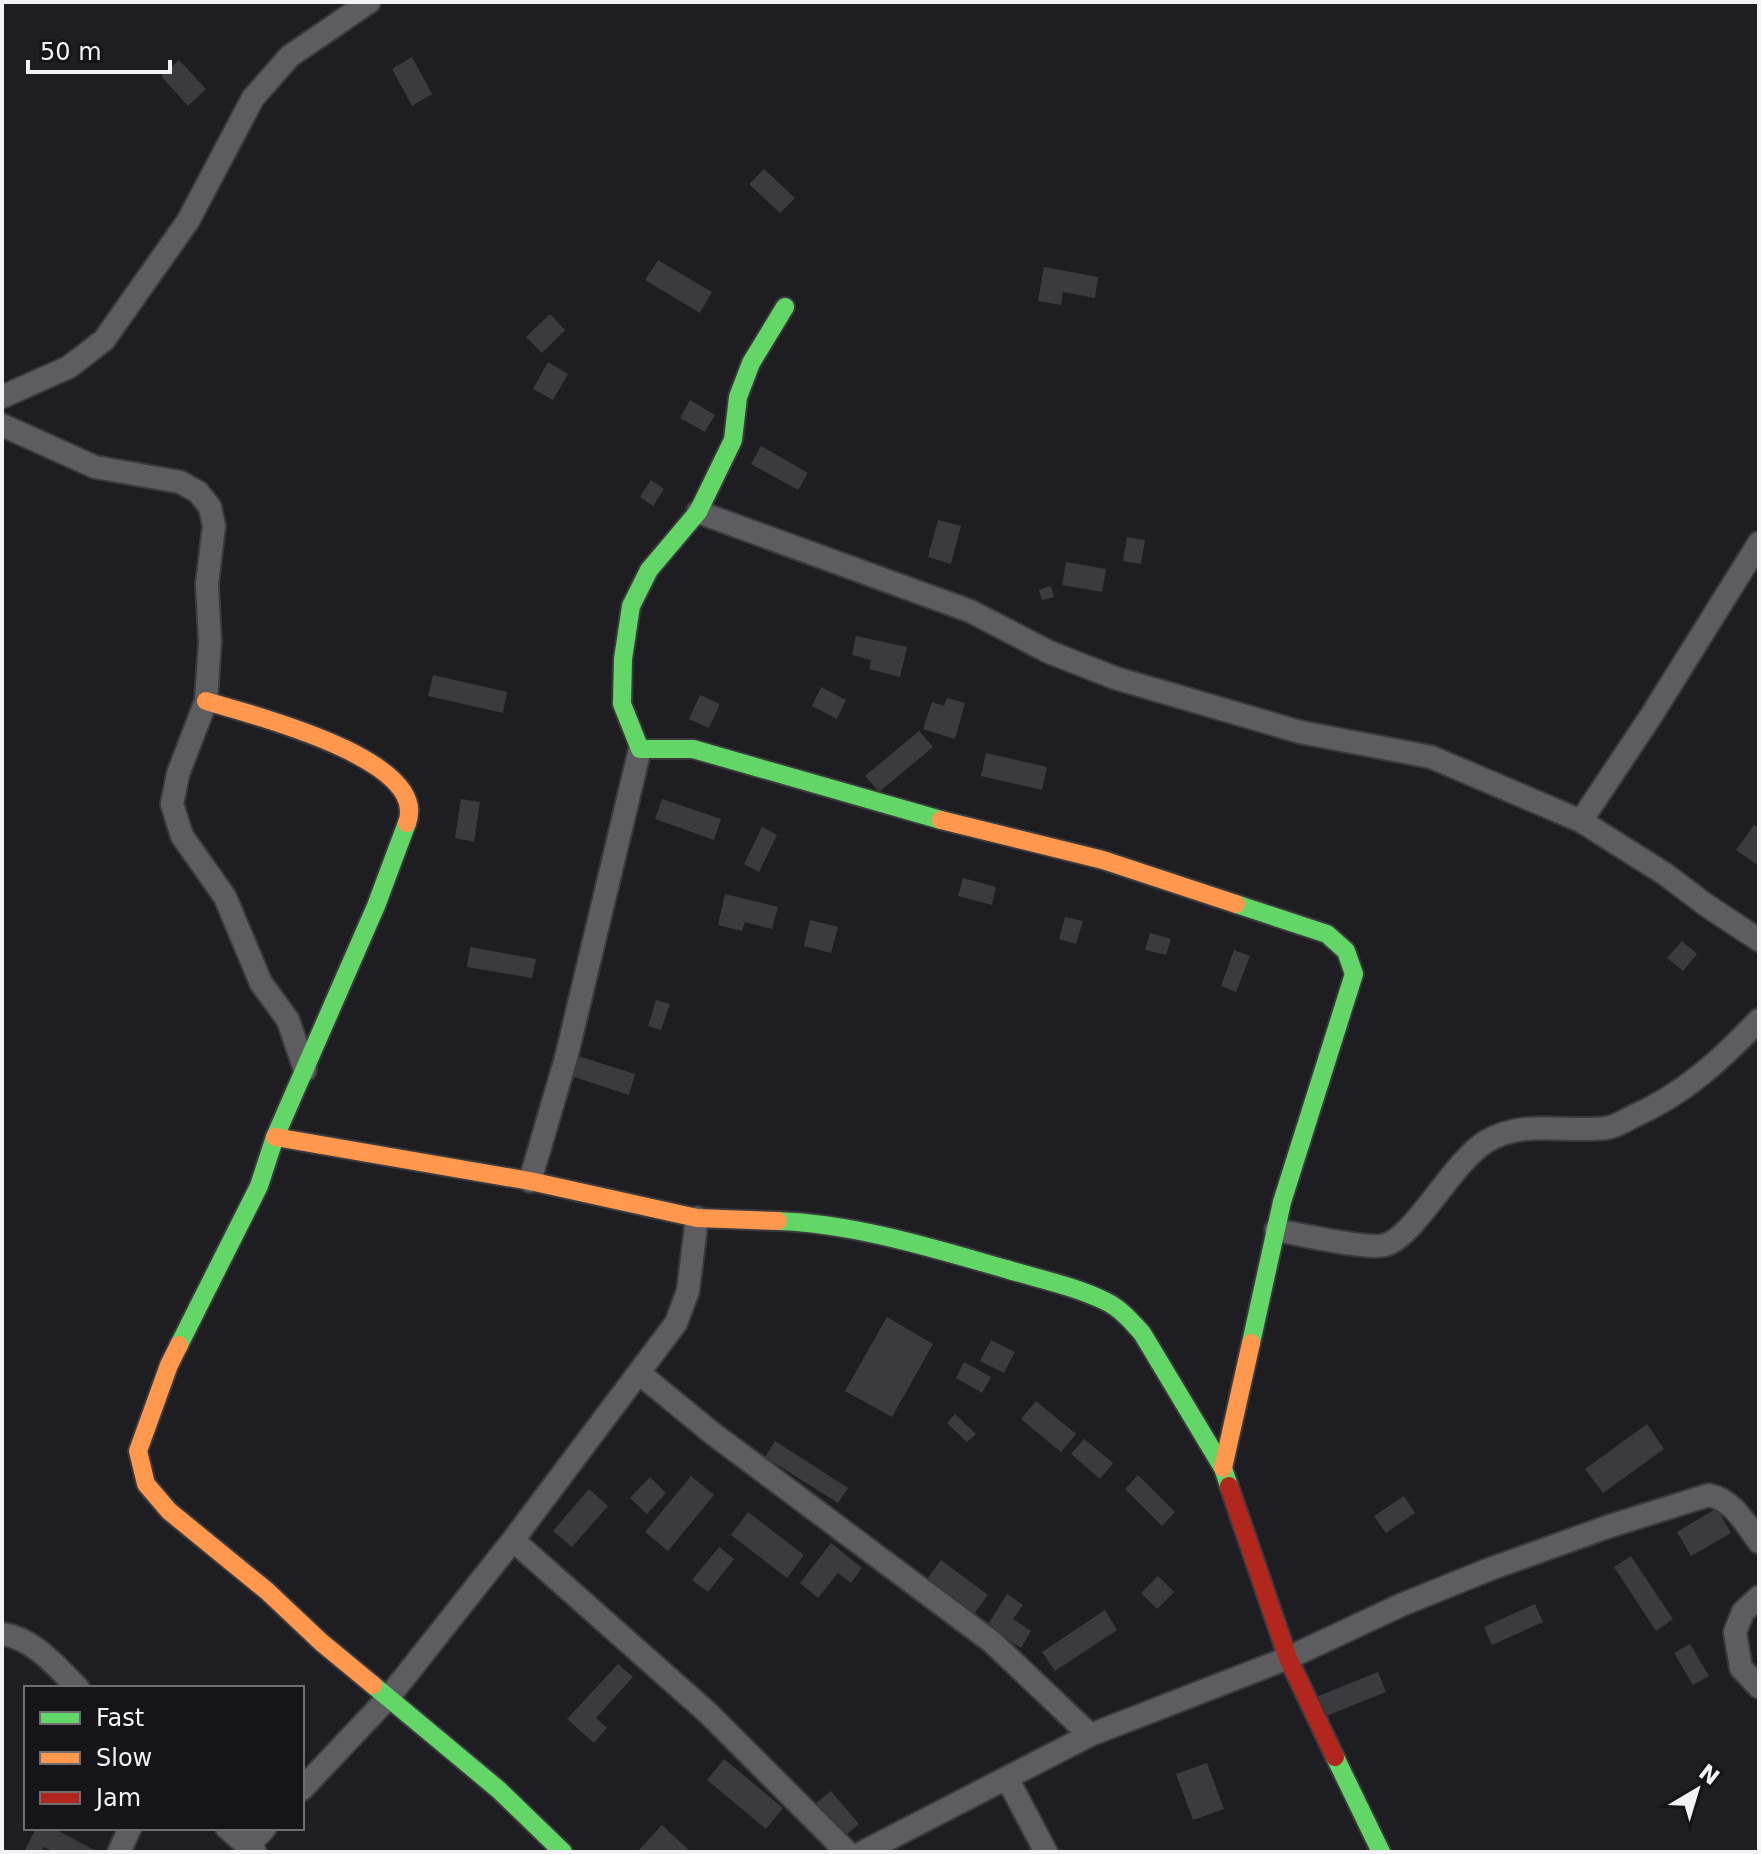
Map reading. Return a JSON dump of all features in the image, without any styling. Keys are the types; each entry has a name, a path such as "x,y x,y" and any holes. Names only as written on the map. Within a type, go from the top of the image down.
{"street":[{"path":"2,397 69,367 104,340 188,221 253,98 290,56 369,2"},
{"path":"530,1181 566,1058 640,749 622,704 623,659 631,606 649,570 698,512 733,440 738,397 751,363 785,307"},
{"path":"2,425 95,467 180,482 198,492 210,507 214,526 207,584 210,642 206,701 178,774 172,804 182,836 225,897 261,983 288,1020 305,1070"},
{"path":"698,512 970,611 1049,652 1115,678 1300,732 1431,757 1581,821 1665,874 1759,940"},
{"path":"1581,821 1759,543"},
{"path":"206,701 330,743 358,756 388,776 407,796 411,812 376,906 275,1137 259,1186 169,1365 138,1451 146,1484 169,1511 499,1790 563,1852"},
{"path":"640,749 693,749 933,818 1103,860 1327,934 1344,945 1351,956 1354,974 1282,1202 1223,1468"},
{"path":"1276,1230 1385,1245 1402,1234 1465,1157 1487,1141 1512,1130 1553,1126 1608,1128 1644,1112 1698,1079 1759,1020"},
{"path":"275,1137 530,1181 697,1218 762,1219 848,1228 931,1247 1108,1302 1126,1315 1142,1333 1223,1468 1288,1658 1381,1852"},
{"path":"304,1787 388,1698 513,1540 676,1323 688,1291 697,1218"},
{"path":"639,1373 712,1433 992,1642 1090,1735"},
{"path":"863,1852 1090,1735 1288,1658 1401,1605 1490,1569 1610,1526 1709,1495 1720,1497 1733,1507 1759,1542"},
{"path":"513,1540 708,1713 847,1852"},
{"path":"1759,1597 1743,1612 1735,1632 1741,1668 1759,1687"},
{"path":"2,1634 19,1636 76,1686"},
{"path":"1007,1778 1046,1852"},
{"path":"119,1852 129,1830"},
{"path":"229,1830 252,1849 264,1830"}],"building":[{"path":"412,57 432,94 412,106 392,69"},
{"path":"179,60 206,89 188,106 161,76"},
{"path":"764,169 795,198 780,213 749,184"},
{"path":"658,260 712,292 700,313 645,280"},
{"path":"1044,267 1098,277 1095,298 1063,292 1061,305 1038,301"},
{"path":"550,314 565,330 542,353 526,337"},
{"path":"548,362 568,374 553,400 533,389"},
{"path":"690,400 715,415 705,432 680,418"},
{"path":"761,446 808,473 798,490 751,464"},
{"path":"651,480 664,489 653,506 640,497"},
{"path":"938,520 961,526 951,564 928,557"},
{"path":"1127,537 1145,540 1141,564 1123,561"},
{"path":"1066,562 1106,569 1102,592 1062,585"},
{"path":"1051,586 1054,597 1042,600 1039,590"},
{"path":"856,636 907,647 900,677 869,669 871,660 852,655"},
{"path":"433,675 507,692 503,713 428,696"},
{"path":"821,687 846,700 837,719 812,706"},
{"path":"700,695 720,704 709,728 689,719"},
{"path":"947,698 965,703 955,739 923,729 932,702 944,706"},
{"path":"919,731 933,747 879,792 865,776"},
{"path":"986,753 1047,767 1042,790 981,776"},
{"path":"461,799 480,802 474,842 455,838"},
{"path":"662,799 721,819 714,840 655,819"},
{"path":"1754,825 1759,828 1759,860 1756,864 1736,850"},
{"path":"762,827 777,835 759,872 744,864"},
{"path":"963,878 996,887 992,905 958,896"},
{"path":"725,894 778,907 772,929 745,922 742,931 718,925"},
{"path":"1065,917 1083,921 1076,944 1059,939"},
{"path":"810,920 838,927 831,953 804,946"},
{"path":"1150,933 1171,939 1166,955 1145,950"},
{"path":"1682,941 1697,954 1683,971 1667,958"},
{"path":"470,947 536,959 532,978 467,967"},
{"path":"1234,950 1250,956 1236,992 1221,986"},
{"path":"656,1000 670,1004 661,1030 648,1026"},
{"path":"578,1056 635,1074 629,1095 571,1076"},
{"path":"887,1317 933,1344 892,1417 845,1391"},
{"path":"991,1340 1015,1352 1004,1373 980,1361"},
{"path":"964,1362 991,1377 982,1393 956,1378"},
{"path":"1036,1401 1076,1434 1061,1452 1021,1419"},
{"path":"955,1414 976,1434 967,1442 947,1423"},
{"path":"1647,1424 1664,1449 1603,1493 1585,1469"},
{"path":"1084,1439 1113,1463 1100,1479 1071,1454"},
{"path":"775,1441 848,1488 838,1503 765,1457"},
{"path":"1138,1475 1175,1512 1162,1526 1125,1489"},
{"path":"691,1476 714,1495 668,1551 645,1532"},
{"path":"650,1477 666,1493 647,1514 630,1498"},
{"path":"589,1489 608,1506 572,1547 553,1531"},
{"path":"1404,1496 1415,1513 1386,1533 1374,1516"},
{"path":"1717,1508 1731,1533 1691,1556 1677,1532"},
{"path":"748,1512 804,1555 787,1578 731,1535"},
{"path":"831,1543 862,1568 851,1583 838,1573 818,1598 800,1583"},
{"path":"719,1547 734,1559 708,1592 692,1580"},
{"path":"1631,1556 1673,1619 1656,1631 1614,1567"},
{"path":"941,1560 988,1595 974,1614 927,1579"},
{"path":"1158,1576 1174,1592 1157,1609 1141,1593"},
{"path":"1007,1594 1023,1605 1013,1619 1031,1631 1021,1648 987,1626"},
{"path":"1535,1604 1543,1622 1492,1645 1484,1627"},
{"path":"1105,1610 1117,1630 1055,1671 1042,1652"},
{"path":"1690,1644 1709,1676 1693,1685 1674,1653"},
{"path":"618,1664 633,1677 596,1718 607,1728 594,1743 567,1719"},
{"path":"1378,1672 1386,1692 1324,1717 1316,1697"},
{"path":"724,1759 783,1808 766,1829 707,1780"},
{"path":"1207,1763 1224,1809 1193,1820 1176,1774"},
{"path":"831,1791 859,1824 845,1836 816,1803"},
{"path":"662,1825 691,1852 637,1852"},
{"path":"35,1830 57,1830 98,1852 54,1852 44,1847 41,1852 24,1852"}],"traffic: fast":[{"path":"785,307 751,363 738,397 733,440 698,512 649,570 631,606 623,659 622,704 640,749 693,749 941,820"},
{"path":"179,1345 259,1186 275,1137 376,906 407,823"},
{"path":"1236,904 1327,934 1346,951 1354,974 1282,1202 1251,1343"},
{"path":"778,1221 836,1227 894,1238 1056,1283 1110,1304 1142,1333 1223,1468 1229,1486"},
{"path":"373,1685 499,1790 563,1852"},
{"path":"1335,1757 1381,1852"}],"traffic: slow":[{"path":"206,701 295,728 365,760 392,779 407,800 407,823"},
{"path":"941,820 1103,860 1236,904"},
{"path":"275,1137 530,1181 697,1218 778,1221"},
{"path":"1223,1468 1251,1343"},
{"path":"179,1345 138,1451 146,1484 169,1511 267,1591 373,1685"}],"traffic: jam":[{"path":"1229,1486 1288,1658 1335,1757"}]}
